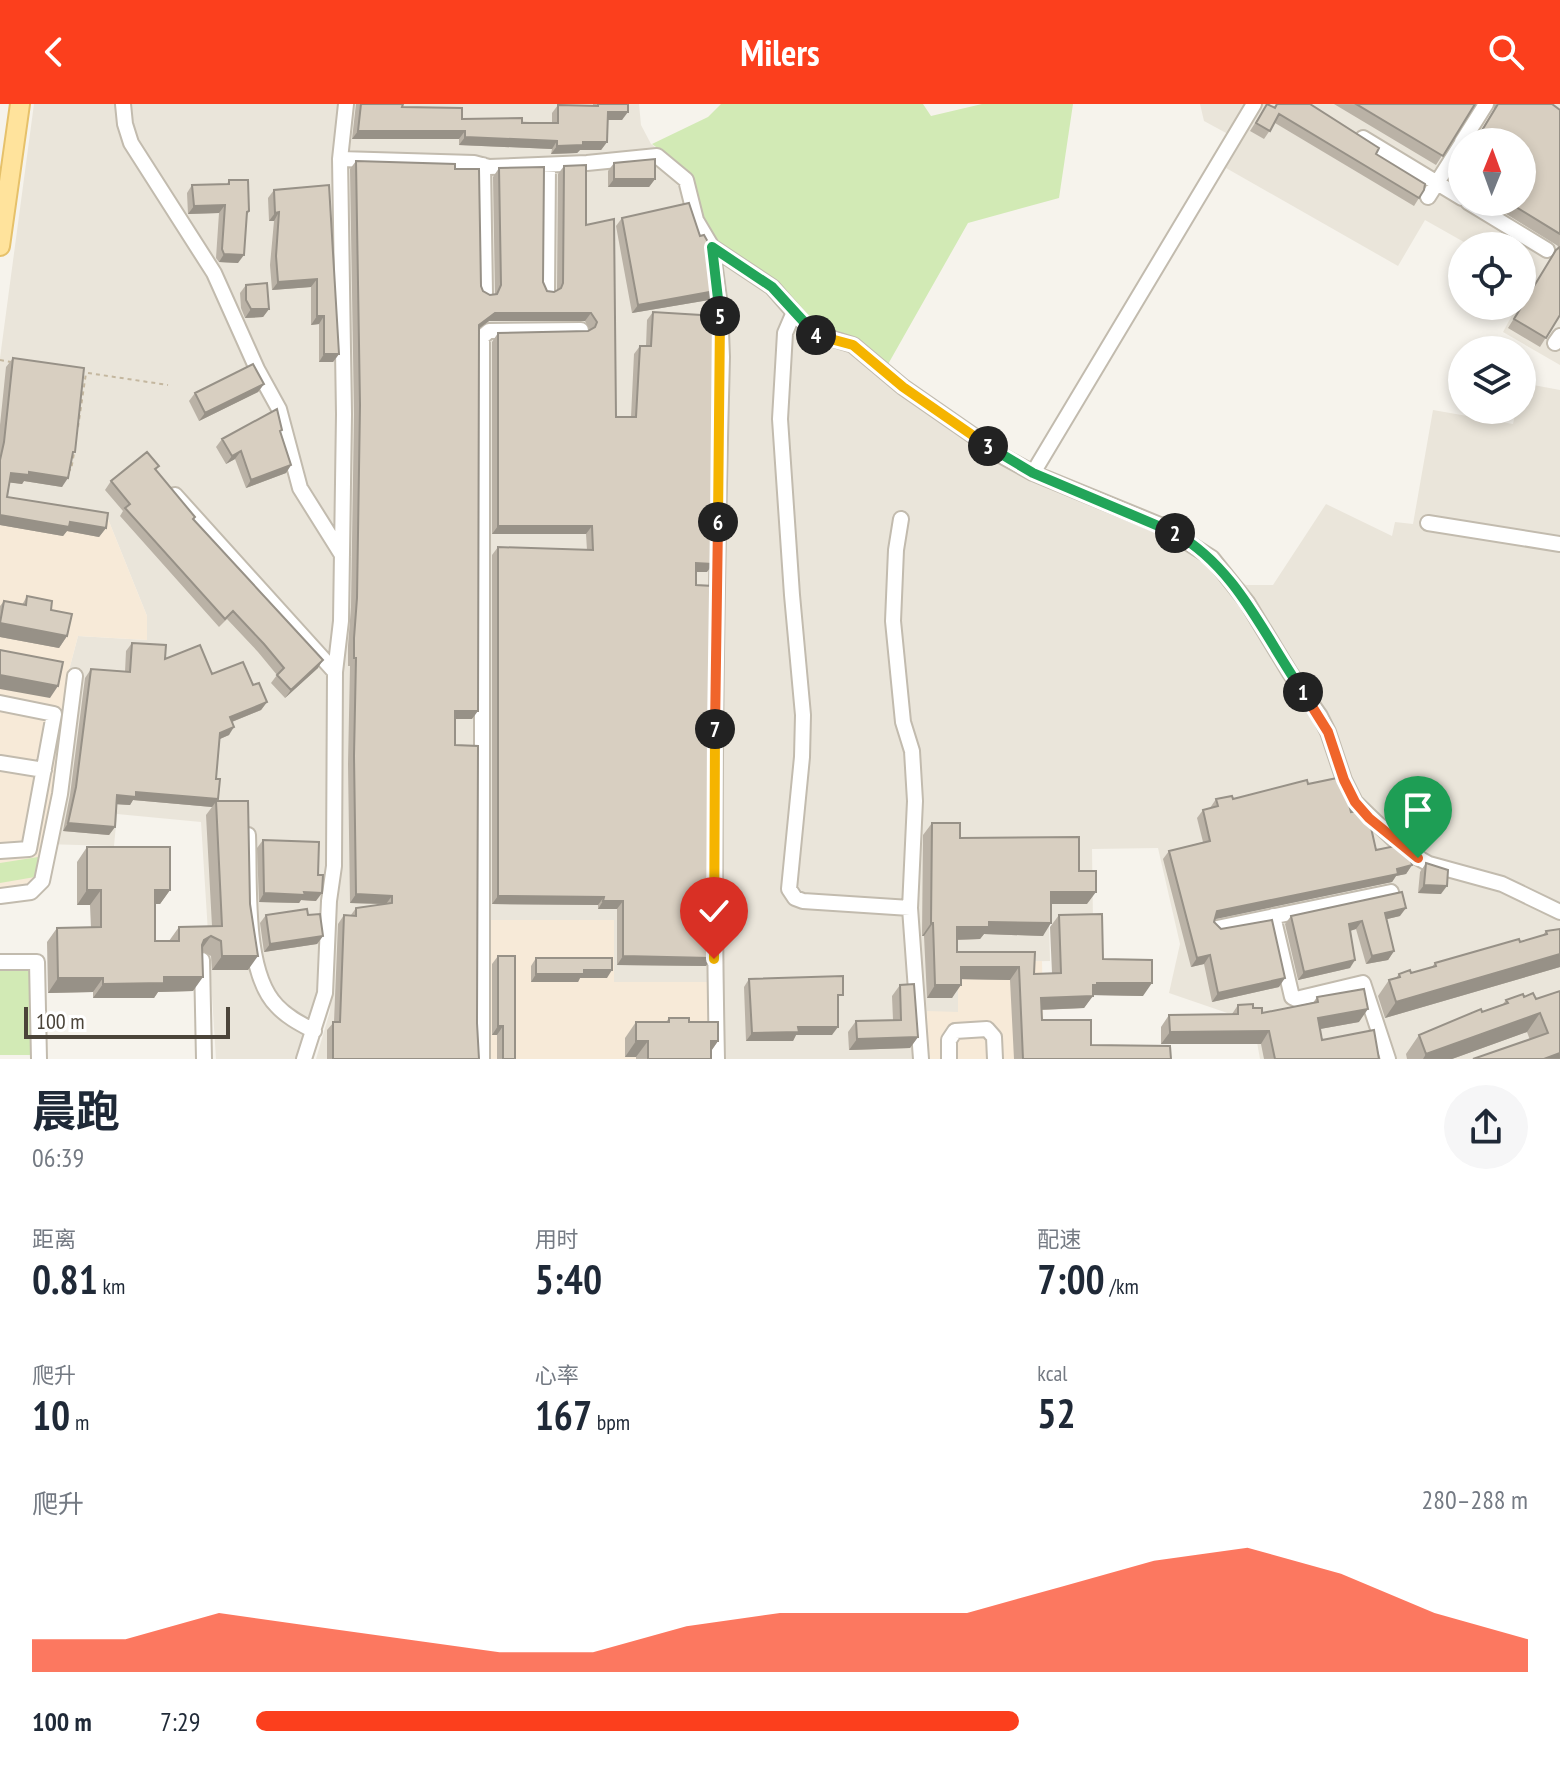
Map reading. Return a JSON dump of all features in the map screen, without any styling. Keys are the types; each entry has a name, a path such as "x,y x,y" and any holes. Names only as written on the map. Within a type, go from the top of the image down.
{"main road":[{"path":"0,160 7,104"},
{"path":"0,246 20,104"}],"street":[{"path":"123,104 131,143 214,273 257,369 279,409 300,488 342,555"},
{"path":"304,1059 325,993 329,901 334,866 335,672 341,621 344,414 340,159 346,104"},
{"path":"1033,473 1254,104"},
{"path":"1471,128 1486,104"},
{"path":"1346,128 1448,190"},
{"path":"340,159 548,165 657,156 686,180 696,220 712,247 720,306 722,357 715,720 714,959 717,1059"},
{"path":"483,165 485,294"},
{"path":"547,291 548,165"},
{"path":"1428,197 1448,165"},
{"path":"1491,216 1547,250"},
{"path":"712,247 772,287 811,332 853,345 903,387 1004,457 1033,473 1160,525 1212,558 1247,602 1320,716 1355,802 1406,851 1429,864 1502,884 1560,912"},
{"path":"794,312 785,333 780,419 803,715 789,889 795,898 803,901 910,908"},
{"path":"482,1059 482,337 489,331 581,330"},
{"path":"167,486 335,672"},
{"path":"901,519 896,550 893,621 903,722 912,751 915,801 910,908 921,1059"},
{"path":"1428,523 1560,544"},
{"path":"0,896 31,892 42,881 60,794 75,676"},
{"path":"0,703 54,714 29,849 0,851"},
{"path":"0,763 44,770"},
{"path":"247,819 252,946 257,968 276,1006 314,1031"},
{"path":"1217,928 1391,892"},
{"path":"1273,916 1292,997 1296,999 1363,983 1388,1059"},
{"path":"202,960 204,1059"},
{"path":"0,962 37,962 39,1059"},
{"path":"949,1059 949,1040 955,1031 987,1029 994,1037 995,1059"}],"path":[{"path":"0,360 14,362"},
{"path":"77,431 86,373 168,385"},
{"path":"57,468 71,470 75,444"}],"shaded area":[{"path":"34,104 639,104 641,125 651,144 687,170 703,229 901,378 1025,461 1173,522 1246,585 1273,585 1326,504 1392,536 1395,522 1413,524 1433,410 1448,413 1448,424 1536,424 1536,386 1560,390 1560,1059 1260,1059 1252,1014 1236,1016 1169,993 1180,944 1158,848 1092,849 1093,923 1049,924 1050,961 958,963 958,1012 927,1012 928,1059 726,1059 721,982 614,982 614,920 477,1059 316,1059 330,1011 334,916 321,915 321,979 313,1019 297,1059 216,1059 201,822 117,814 114,846 44,844 68,674 78,636 146,640 147,616 108,519 0,500 0,358"},
{"path":"1200,104 1246,104 1228,134 1204,121"},
{"path":"1263,104 1560,104 1560,365 1536,351 1536,336 1510,336 1503,332 1509,320 1536,320 1536,232 1448,233 1425,220 1398,266 1226,168"},
{"path":"0,500 108,519 147,616 147,640 78,636 68,674 37,882 0,890"},
{"path":"488,920 614,920 614,982 708,982 709,1059 488,1059"},
{"path":"1042,961 1044,1059 928,1059 927,1011 958,1012 958,963"}],"green space":[{"path":"721,104 923,104 931,116 982,104 1073,104 1059,198 968,223 887,366 818,331 717,245 703,229 687,170 652,144 708,117"},
{"path":"38,857 35,877 0,883 0,863"},
{"path":"30,965 31,1055 0,1055 0,966"}],"building":[{"path":"361,104 462,108 462,119 522,118 522,123 558,123 558,105 628,104 628,112 608,112 607,142 557,146 557,141 465,137 465,131 358,131"},
{"path":"1267,104 1275,108 1277,104 1310,104 1379,148 1376,154 1425,184 1424,190 1419,198 1279,114 1270,131 1256,123"},
{"path":"1356,104 1475,104 1460,128 1448,128 1448,148 1443,156"},
{"path":"1498,104 1552,104 1560,110 1560,234 1531,216 1536,216 1536,128 1483,128"},
{"path":"655,159 655,179 614,179 614,163"},
{"path":"356,161 455,164 455,169 479,169 481,286 490,295 497,294 501,285 499,168 544,167 543,282 547,291 554,292 563,283 564,166 586,165 586,225 614,219 616,417 636,417 640,346 651,346 653,312 717,316 713,564 696,563 696,585 713,586 711,958 623,956 623,901 603,901 604,897 498,896 498,547 593,550 592,526 498,526 498,333 588,331 597,322 591,313 495,313 479,325 478,711 455,711 455,745 478,746 479,1059 333,1059 333,1022 340,1022 344,915 356,916 356,908 392,903 392,896 356,894 354,638 360,405"},
{"path":"229,180 248,180 249,211 244,255 224,254 222,249 225,205 194,206 192,185 229,184"},
{"path":"329,185 339,354 324,354 324,316 317,316 317,279 278,282 276,256 279,212 275,213 274,190"},
{"path":"689,203 700,236 704,235 708,242 715,291 638,305 622,218"},
{"path":"1560,247 1560,315 1546,338 1516,320 1536,320 1536,283"},
{"path":"267,283 269,309 251,309 246,300 246,285"},
{"path":"13,358 84,368 75,452 68,478 29,472 29,475 11,473 7,497 108,513 106,528 70,522 69,527 0,515 0,460"},
{"path":"253,364 264,384 205,413 195,393"},
{"path":"277,409 280,431 291,465 251,480 241,451 232,456 222,439"},
{"path":"147,452 159,466 155,469 195,517 193,519 323,660 291,690 277,675 284,668 264,644 233,611 225,619 125,508 130,504 111,481"},
{"path":"27,596 52,601 51,610 72,614 67,636 0,623 4,601 26,605"},
{"path":"132,643 166,645 165,659 200,645 212,674 243,662 253,685 259,683 267,702 230,717 234,727 220,733 216,779 220,779 218,799 136,792 136,797 117,795 115,827 68,823 76,787 91,669 130,672"},
{"path":"0,650 63,662 58,686 0,675"},
{"path":"1342,777 1351,812 1364,810 1368,814 1376,850 1400,845 1409,852 1412,865 1397,869 1398,874 1217,911 1214,922 1221,929 1272,920 1285,978 1218,993 1210,955 1197,958 1169,851 1210,841 1203,810 1218,806 1216,799 1232,796 1233,799 1307,780 1308,784"},
{"path":"216,801 248,801 250,904 258,956 222,956 221,941 211,936 202,945 203,977 164,977 164,983 103,984 103,978 58,978 57,928 101,927 101,890 87,890 87,847 170,847 170,890 155,890 155,941 179,941 179,927 222,926"},
{"path":"932,823 960,823 960,838 1079,837 1079,871 1096,871 1096,892 1051,892 1051,923 989,922 989,927 957,927 957,952 1035,952 1034,974 1061,973 1059,915 1102,914 1103,959 1152,960 1152,983 1097,983 1093,985 1093,996 1041,998 1042,1020 1091,1020 1091,1045 1170,1046 1171,1059 1023,1059 1019,967 961,967 961,985 935,985 931,923"},
{"path":"263,840 319,842 318,875 323,875 322,893 264,893"},
{"path":"1426,863 1448,870 1447,886 1424,885"},
{"path":"1402,892 1406,908 1385,913 1394,951 1372,956 1362,921 1349,924 1355,960 1304,972 1291,916"},
{"path":"307,909 308,915 320,914 323,936 270,944 266,915"},
{"path":"1560,929 1560,954 1396,1002 1389,980 1400,977 1399,974"},
{"path":"498,956 515,956 515,1059 503,1059 503,1026 498,1026"},
{"path":"536,958 612,958 612,970 584,970 584,974 536,974"},
{"path":"843,976 843,995 838,995 838,1027 798,1027 799,1032 752,1033 749,979"},
{"path":"914,984 918,1037 857,1039 856,1021 901,1020 900,985"},
{"path":"1364,989 1368,1009 1318,1018 1322,1040 1374,1030 1379,1059 1275,1059 1269,1031 1170,1032 1169,1015 1238,1014 1238,1005 1253,1004 1253,1008 1262,1008 1262,1013 1318,1002 1317,997"},
{"path":"1560,991 1560,1053 1544,1059 1473,1059 1548,1033 1540,1013 1426,1054 1419,1035 1481,1009 1482,1012 1508,1003 1506,1000 1523,994 1524,997 1533,993 1536,999"},
{"path":"669,1018 718,1022 718,1041 711,1041 711,1059 648,1059 648,1041 636,1041 636,1022 669,1022"}],"route":[{"path":"714,959 722,357 720,306 712,247 772,287 811,332 853,345 903,387 1004,457 1033,473 1160,525 1212,558 1247,602 1320,716 1355,802 1406,851 1418,858"}]}
